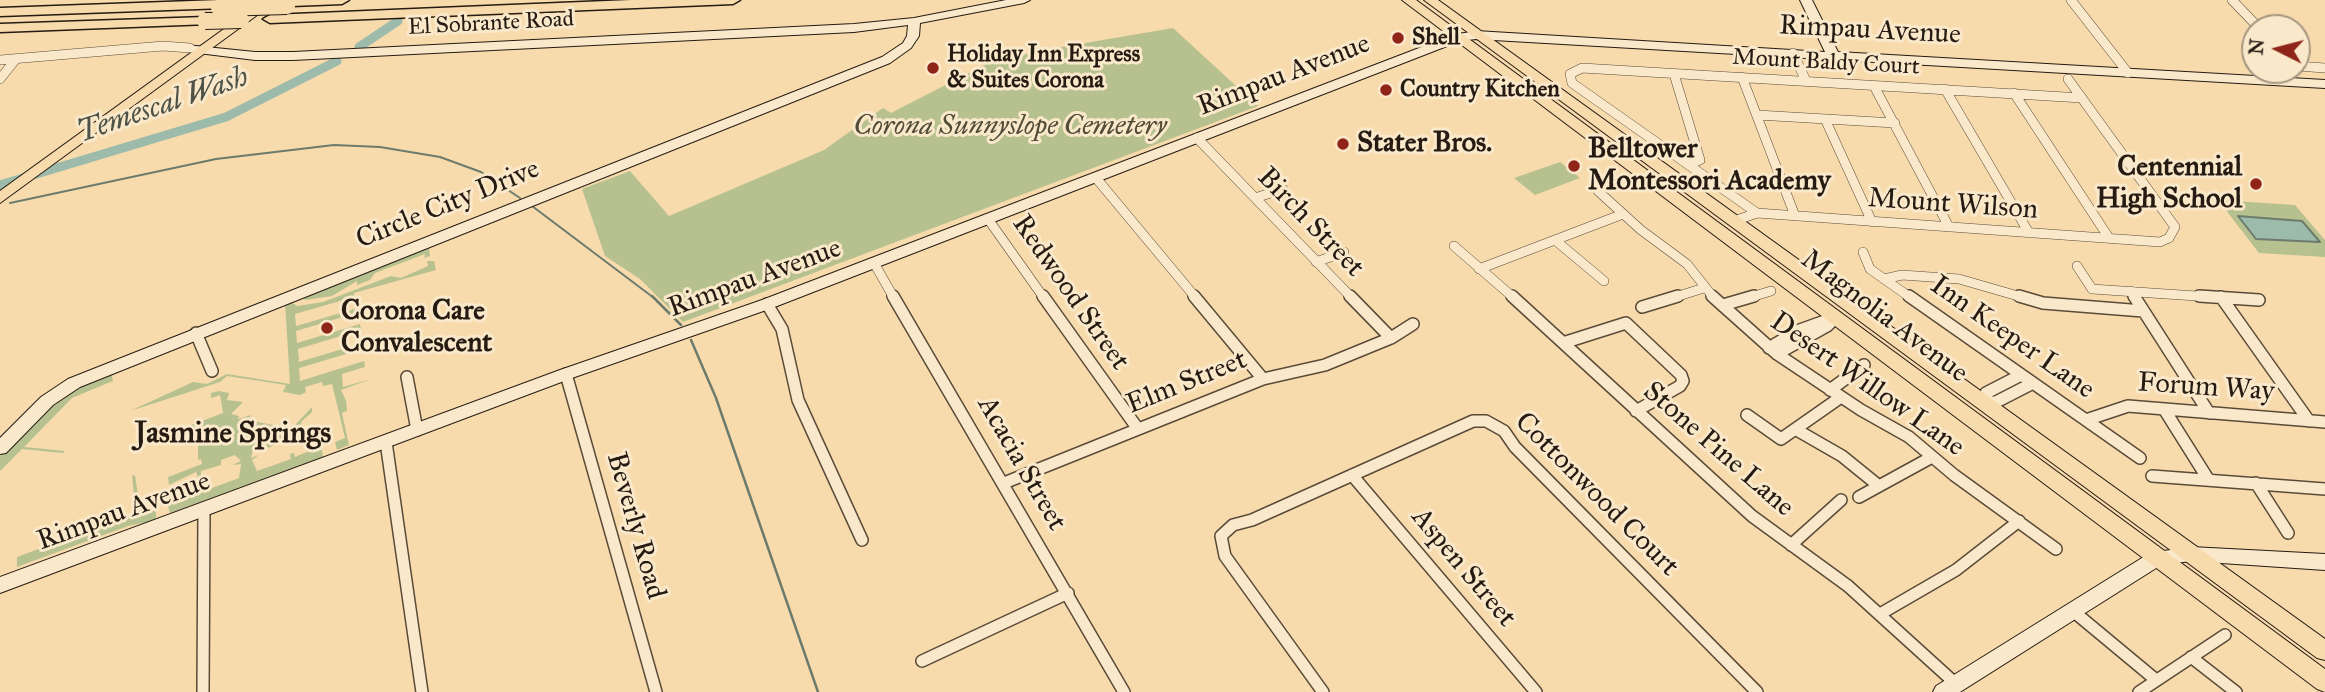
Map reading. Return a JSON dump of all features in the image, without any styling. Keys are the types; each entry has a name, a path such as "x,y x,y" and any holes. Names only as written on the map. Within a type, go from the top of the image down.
{"highway":[{"path":"0,12 52,0"},
{"path":"0,12 196,0"},
{"path":"0,38 342,0"},
{"path":"0,12 213,14 243,20 280,7 386,8 563,0"},
{"path":"448,4 733,0"},
{"path":"280,7 386,8"},
{"path":"0,28 213,14"}],"main road":[{"path":"0,198 258,0"},
{"name":"El Sobrante Road","path":"196,49 293,56 854,27 914,22 1024,0"},
{"name":"Magnolia Avenue","path":"1408,0 2325,682"},
{"name":"Magnolia Avenue","path":"1430,0 2325,651"},
{"path":"1806,0 1833,55"},
{"path":"0,187 196,49 280,7"},
{"name":"Circle City Drive","path":"0,448 59,391 195,333 886,60 907,45 913,36 914,22"},
{"name":"Rimpau Avenue","path":"0,588 566,374 767,304 1457,38 1476,35 2325,84"},
{"path":"1570,120 1586,113"},
{"path":"1836,317 1855,308"},
{"path":"1961,413 1982,402"},
{"path":"1949,688 2157,558 2192,554 2325,562"}],"street":[{"path":"2071,0 2128,73"},
{"path":"2232,0 2246,14"},
{"name":"El Sobrante Road","path":"0,60 163,46 196,49"},
{"path":"1793,53 1806,81"},
{"path":"0,79 16,59"},
{"name":"Mount Baldy Court","path":"1691,164 1572,83 1570,74 1582,68 2082,98"},
{"path":"1675,74 1700,160 1691,164 1757,213"},
{"path":"1742,77 1795,216"},
{"path":"2068,79 2082,98"},
{"path":"1874,86 1949,226"},
{"path":"1945,89 2029,233"},
{"path":"2014,93 2109,238"},
{"name":"Mount Wilson","path":"1734,221 1757,213 2160,242 2169,237 2175,227 2082,98"},
{"path":"1757,115 1895,123"},
{"path":"1825,119 1871,222"},
{"name":"Birch Street","path":"1197,138 1391,338"},
{"path":"1096,177 1263,379"},
{"path":"1255,198 1283,189"},
{"name":"Desert Willow Lane","path":"1598,191 1623,215 1687,264 1704,288 1773,351 1841,397 1909,437 2056,550"},
{"path":"1479,269 1623,215"},
{"name":"Redwood Street","path":"988,219 1138,429"},
{"path":"1555,240 1604,281"},
{"name":"Stone Pine Lane","path":"1454,246 1566,342 1636,411 1752,516 1880,614 1949,688"},
{"path":"1316,262 1344,251"},
{"name":"Inn Keeper Lane","path":"1863,252 1870,270 2140,458"},
{"name":"Acacia Street","path":"874,263 1124,692"},
{"path":"2077,266 2092,289 2259,300"},
{"path":"1884,279 1902,275 1959,279 2043,303 2143,311"},
{"path":"1642,307 1704,288"},
{"path":"1723,305 1771,291"},
{"path":"2131,291 2208,412"},
{"path":"2221,297 2309,421"},
{"path":"767,304 782,329 798,400 862,540"},
{"path":"1773,351 1827,326 1836,317"},
{"path":"1566,342 1626,323 1681,375 1683,381 1680,386 1636,411"},
{"name":"Elm Street","path":"1004,483 1263,379 1325,365 1391,338 1413,324"},
{"path":"195,333 212,371"},
{"path":"1830,390 1864,365"},
{"name":"Beverly Road","path":"566,374 656,692"},
{"path":"2021,375 1986,393 1982,402 1996,402 2033,383"},
{"path":"407,377 417,430"},
{"path":"1747,415 1782,439 1841,397"},
{"name":"Forum Way","path":"2086,420 2115,408 2164,409 2325,422"},
{"path":"2164,409 2207,479"},
{"name":"Cottonwood Court","path":"1323,692 1225,556 1221,537 1233,525 1473,421 1486,421 1504,431 1515,447 1757,692"},
{"path":"1795,429 1842,456 1879,485"},
{"path":"386,442 422,692"},
{"path":"1859,497 1932,457"},
{"name":"Aspen Street","path":"1352,475 1536,692"},
{"path":"2152,476 2325,489"},
{"path":"2256,483 2288,533"},
{"path":"1791,545 1841,500"},
{"path":"204,511 204,692"},
{"path":"1880,614 1956,570 2019,521"},
{"path":"922,661 955,643 1068,593"},
{"path":"2073,611 2156,680"},
{"path":"2139,692 2225,635"},
{"path":"2191,657 2236,692"}],"green space":[{"name":"Corona Sunnyslope Cemetery","path":"1173,28 1258,106 683,322 640,279 605,256 582,189 630,171 669,216 824,150 883,108 891,113 990,62"},
{"path":"1560,162 1580,178 1535,195 1514,178"},
{"path":"2218,200 2295,205 2325,240 2325,257 2259,253"},
{"path":"429,247 430,256 424,258 425,254 375,273 370,280 357,285 357,281 332,296 306,300 300,297"},
{"path":"427,261 434,261 436,270 354,293 354,297 295,314 296,326 358,308 353,314 296,331 297,343 360,324 361,330 298,349 299,362 362,343 363,349 299,368 300,381 364,361 365,367 342,374 343,387 371,379 341,390 346,401 347,411 342,413 349,445 337,450 335,442 345,438 332,384 323,386 322,382 305,387 306,392 300,395 283,392 286,385 227,376 220,382 130,411 193,382 207,384 227,374 290,384 285,303 291,302 297,306 323,302 391,276 401,278 428,266"},
{"path":"116,371 112,376 113,381 72,398 24,447 65,451 63,453 22,449 0,471 0,456 54,401 70,390"},
{"path":"211,393 229,393 227,400 243,402 231,414 239,416 238,419 251,415 248,420 278,426 283,420 286,421 282,426 294,426 312,407 312,412 301,422 304,434 291,438 292,443 288,444 287,440 268,448 266,444 253,449 251,458 259,455 252,460 257,471 291,459 290,454 294,453 295,457 321,446 323,457 170,513 167,503 199,493 199,488 203,487 204,491 239,478 241,464 232,465 241,461 235,455 221,460 221,465 201,471 201,476 198,477 196,472 169,485 168,477 202,464 201,459 198,460 198,442 190,444 197,439 192,430 164,440 163,433 178,430 182,424 183,428 223,413 220,395 211,398"},
{"path":"135,475 141,515 156,510 156,520 128,526 17,567 17,557 100,526 101,529 136,512 132,476"}],"shaded area":[{"path":"2238,216 2302,221 2320,242 2256,239"}],"waterway":[{"name":"Temescal Wash","path":"359,47 398,21"},
{"name":"Temescal Wash","path":"0,185 226,117 337,61"},
{"path":"10,203 216,159 334,145 380,147 440,157 481,172 520,198"},
{"path":"532,206 654,298"},
{"path":"654,298 681,325"},
{"path":"691,340 716,398 818,692"}],"place":[{"name":"Shell","path":"1398,38"},
{"name":"Holiday Inn Express & Suites Corona","path":"933,68"},
{"name":"Country Kitchen","path":"1386,90"},
{"name":"Stater Bros.","path":"1343,144"},
{"name":"Belltower Montessori Academy","path":"1574,166"},
{"name":"Centennial High School","path":"2256,184"},
{"name":"Corona Care Convalescent","path":"327,328"}],"district":[{"name":"Jasmine Springs","path":"233,435"}]}
